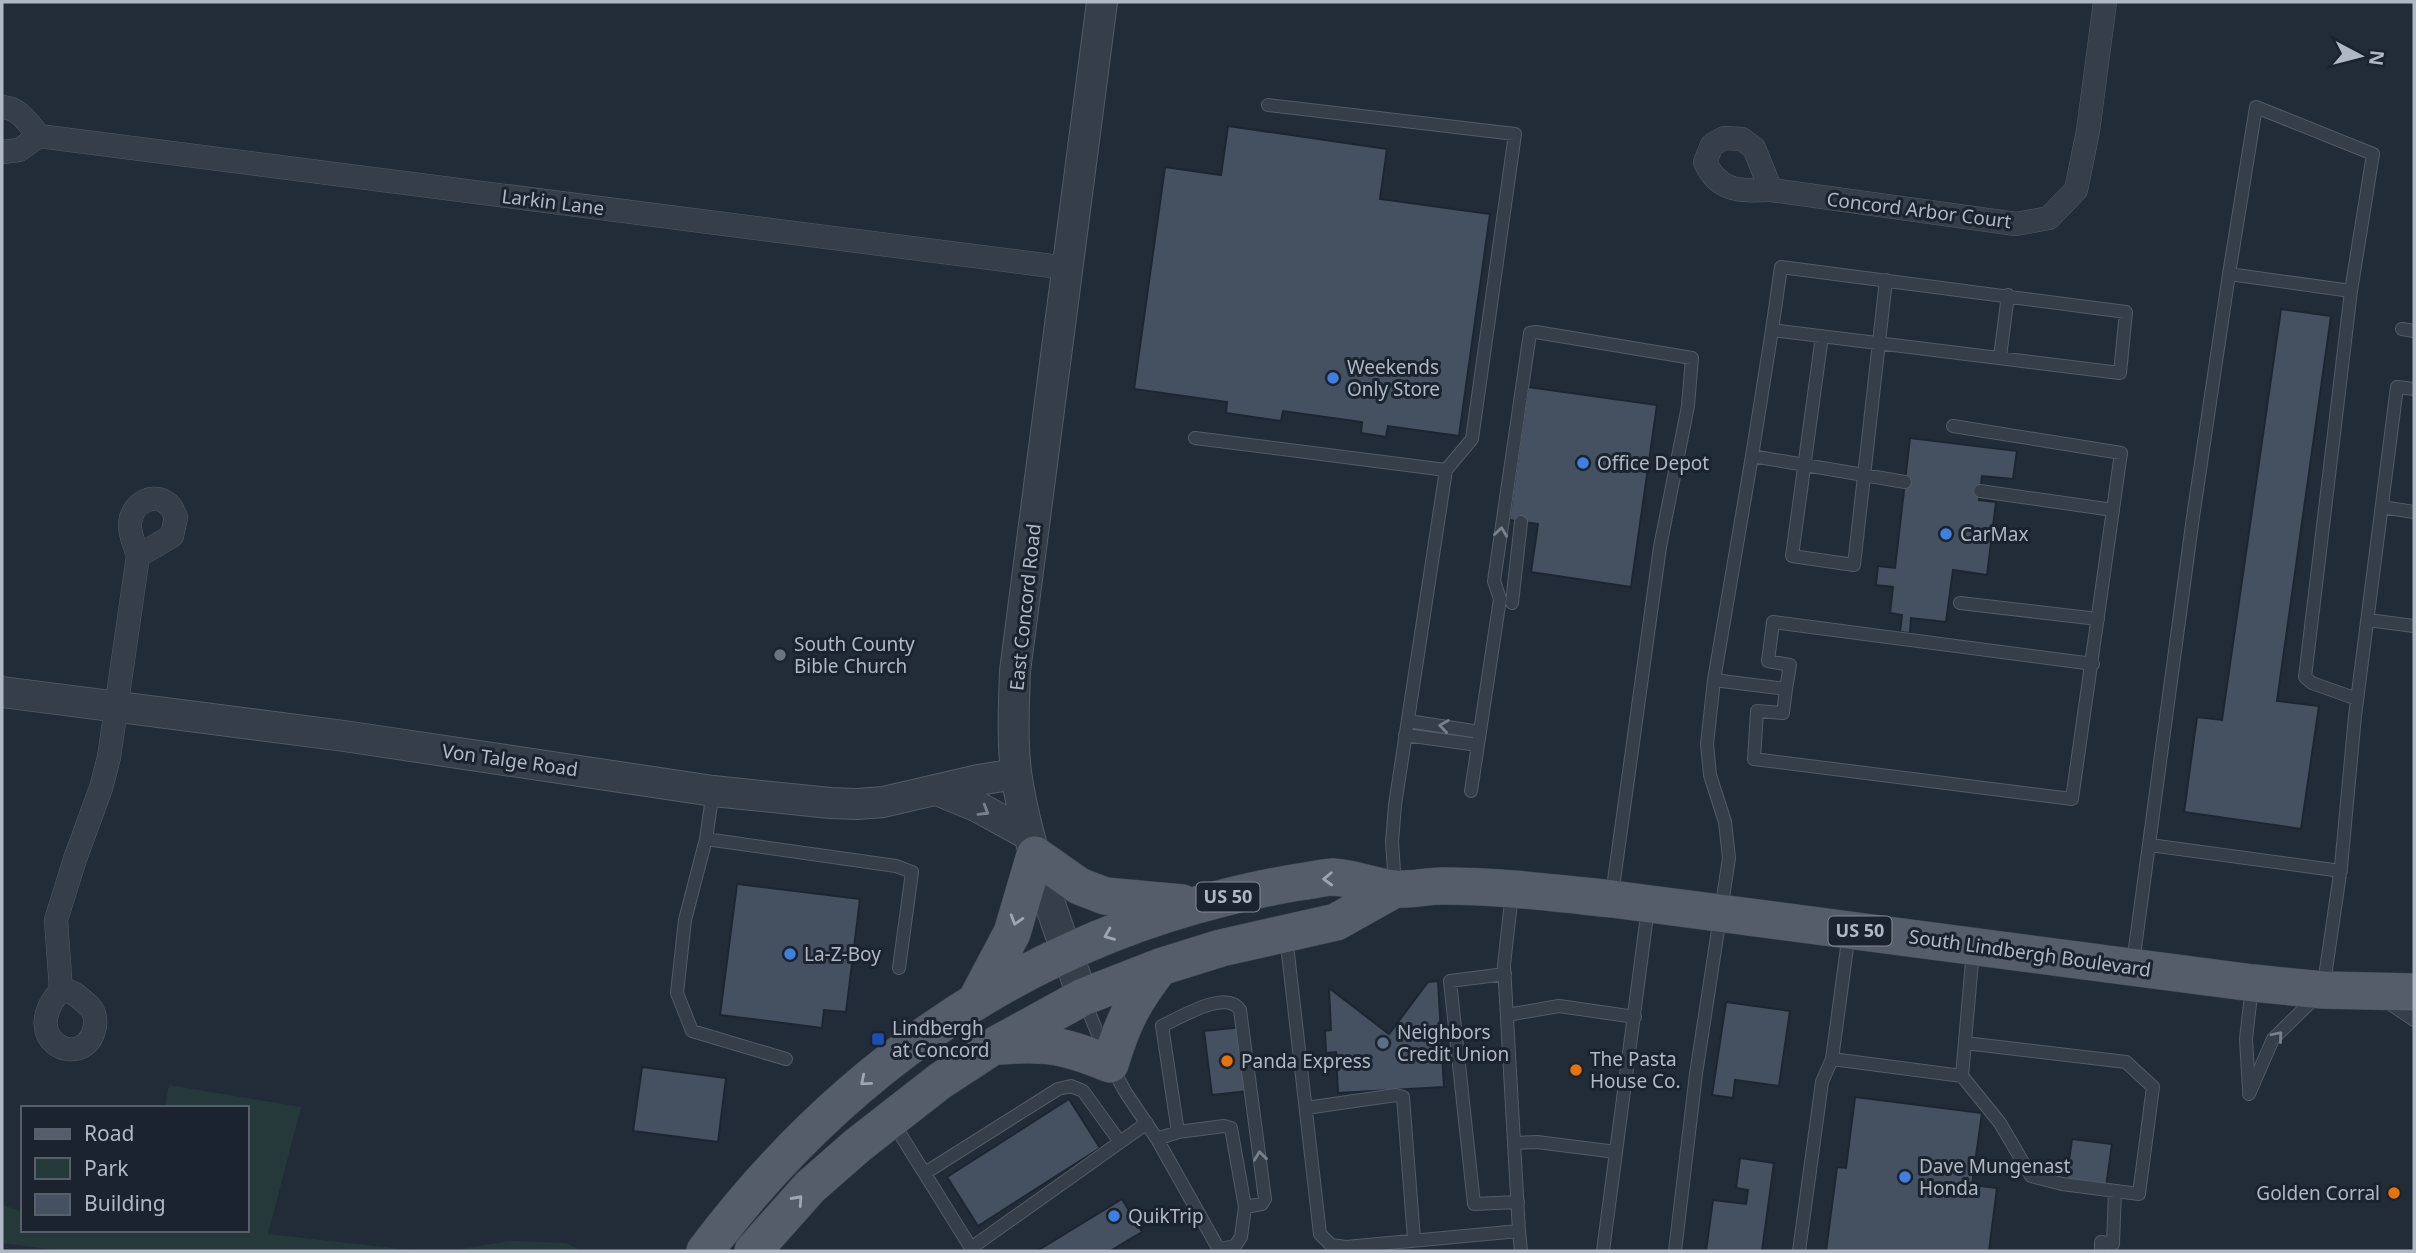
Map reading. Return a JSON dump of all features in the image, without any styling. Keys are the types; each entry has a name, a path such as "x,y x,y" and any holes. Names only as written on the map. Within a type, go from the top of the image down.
{"main road":[{"path":"976,1001 1012,933 1032,845 1079,886 1105,895 1197,904"},
{"name":"South Lindbergh Boulevard","path":"705,1251 763,1179 814,1125 868,1077 976,1001 1107,935 1197,904 1268,887 1332,877 1395,889 1442,886 1513,889 1612,899 2253,983 2323,990 2414,992"},
{"name":"South Lindbergh Boulevard","path":"753,1251 810,1187 890,1118 992,1046 1083,996 1160,967 1222,948 1336,922 1395,889"},
{"path":"992,1046 1037,1043 1072,1049 1110,1063 1121,1029 1136,997 1160,967"}],"street":[{"name":"East Concord Road","path":"1083,996 1032,845 1016,774 1013,740 1015,671 1102,2"},
{"name":"Concord Arbor Court","path":"1771,190 2016,224 2049,218 2076,190 2095,86 2105,2"},
{"path":"2,107 22,115 39,135 19,150 2,152"},
{"name":"Larkin Lane","path":"39,135 1067,268"},
{"path":"61,990 57,919 109,757 138,556"},
{"name":"Von Talge Road","path":"2,691 358,738 713,792 857,804 883,802 1016,774"},
{"path":"937,790 976,806 1032,845"}],"lane":[{"path":"1268,105 1515,134 1472,439 1446,470 1395,805 1392,842 1395,889"},
{"path":"2133,967 2193,517 2256,107 2373,154 2351,290 2305,677 2312,683 2357,699"},
{"path":"1675,1251 1696,1074 1729,858 1725,822 1710,775 1707,744 1714,680 1781,267 2126,312 2120,373 1772,330"},
{"path":"2229,275 2351,290"},
{"path":"1822,336 1792,556 1854,565 1886,280"},
{"path":"2000,357 2008,295"},
{"path":"1506,601 1493,581 1530,333 1692,358 1688,406 1660,547 1612,899"},
{"path":"2253,983 2246,1039 2249,1094 2273,1039 2323,990 2341,871 2357,699 2397,387 2414,390"},
{"path":"1953,426 2121,453 2093,664 2073,799 1754,759 1757,711 1783,713 1790,665 1768,661 1773,622 2093,664"},
{"path":"1195,438 1446,470"},
{"path":"1752,456 1905,482"},
{"path":"1980,491 2113,510"},
{"path":"2382,508 2414,512"},
{"path":"1471,791 1521,522"},
{"path":"1960,603 2098,619"},
{"path":"2368,620 2414,626"},
{"path":"1714,680 1786,689"},
{"path":"1408,721 1479,738"},
{"path":"1405,735 1479,738"},
{"path":"713,792 706,839 685,920 677,993 692,1031 786,1059"},
{"path":"706,839 896,866 912,872 899,968"},
{"path":"2150,845 2341,871"},
{"path":"1513,889 1504,974 1521,1251"},
{"path":"1603,1251 1648,904"},
{"path":"1799,1251 1822,1082 1832,1059 1849,930"},
{"path":"1286,932 1320,1234 1331,1245 1346,1247 1519,1231"},
{"path":"1962,1076 1973,946"},
{"path":"1504,974 1450,981 1474,1204 1518,1202"},
{"path":"2374,992 2414,1020"},
{"name":"East Concord Road","path":"1083,996 1110,1063 1126,1093 1182,1181 1217,1246 1235,1246 1241,1237 1245,1207"},
{"path":"1157,1139 1178,1132 1224,1126 1231,1128 1245,1207 1262,1204 1265,1199 1240,1010 1235,1004 1221,1001 1162,1026 1178,1132"},
{"path":"1507,1015 1559,1006 1635,1017"},
{"path":"1832,1059 1962,1076 2000,1123 2031,1176 2062,1184 2139,1194 2153,1087 2126,1062 1965,1043"},
{"path":"925,1173 1058,1089 1071,1086 1083,1091 1120,1142"},
{"path":"1306,1108 1396,1095 1403,1097 1414,1239"},
{"path":"890,1118 971,1248 1147,1123"},
{"path":"1514,1143 1537,1142 1616,1152"},
{"path":"2101,1251 2101,1242 2113,1244 2115,1191"}],"green space":[{"path":"169,1085 301,1107 268,1234 418,1251 63,1251 2,1243 2,1205 21,1211 21,1232 248,1232 248,1106 165,1106"},
{"path":"510,1241 566,1243 582,1251 449,1251"}],"building":[{"path":"1228,126 1387,149 1380,199 1490,214 1459,436 1388,426 1386,437 1361,433 1362,422 1283,411 1281,421 1226,413 1227,402 1134,389 1165,167 1221,175"},
{"path":"2281,309 2331,316 2277,701 2319,706 2301,829 2184,812 2197,717 2222,720"},
{"name":"Office Depot","path":"1528,387 1657,405 1631,587 1531,572 1538,524 1509,520"},
{"name":"CarMax","path":"1910,438 2017,451 2013,479 1982,476 1979,500 1996,502 1987,575 1953,570 1946,622 1911,618 1910,633 1900,632 1902,615 1890,613 1893,587 1876,585 1878,566 1895,568"},
{"name":"La-Z-Boy","path":"737,884 860,899 846,1012 824,1010 822,1028 720,1015"},
{"name":"Neighbors Credit Union","path":"1438,981 1444,1087 1338,1093 1336,1052 1326,1053 1325,1031 1331,1030 1329,988 1389,1034 1428,982"},
{"path":"1726,1002 1790,1011 1779,1086 1735,1080 1733,1098 1712,1095"},
{"name":"Panda Express","path":"1242,1027 1249,1091 1212,1095 1204,1031"},
{"path":"642,1067 726,1078 718,1142 633,1131"},
{"name":"Dave Mungenast Honda","path":"1855,1097 1982,1113 1972,1185 1997,1188 1989,1251 1826,1251 1837,1167 1846,1168"},
{"path":"1069,1099 1100,1148 978,1226 947,1177"},
{"path":"2072,1139 2112,1144 2106,1187 2066,1182"},
{"path":"1740,1158 1774,1163 1762,1251 1706,1251 1713,1200 1746,1204 1748,1190 1736,1188"},
{"name":"QuikTrip","path":"1122,1199 1142,1232 1110,1251 1037,1251"}],"place":[{"name":"Weekends Only Store","path":"1333,378"},
{"name":"Office Depot","path":"1583,463"},
{"name":"CarMax","path":"1946,534"},
{"name":"South County Bible Church","path":"780,655"},
{"name":"La-Z-Boy","path":"790,954"},
{"name":"Lindbergh at Concord","path":"878,1039"},
{"name":"Neighbors Credit Union","path":"1383,1043"},
{"name":"Panda Express","path":"1227,1061"},
{"name":"The Pasta House Co.","path":"1576,1070"},
{"name":"Dave Mungenast Honda","path":"1905,1177"},
{"name":"Golden Corral","path":"2394,1193"},
{"name":"QuikTrip","path":"1114,1216"}]}
